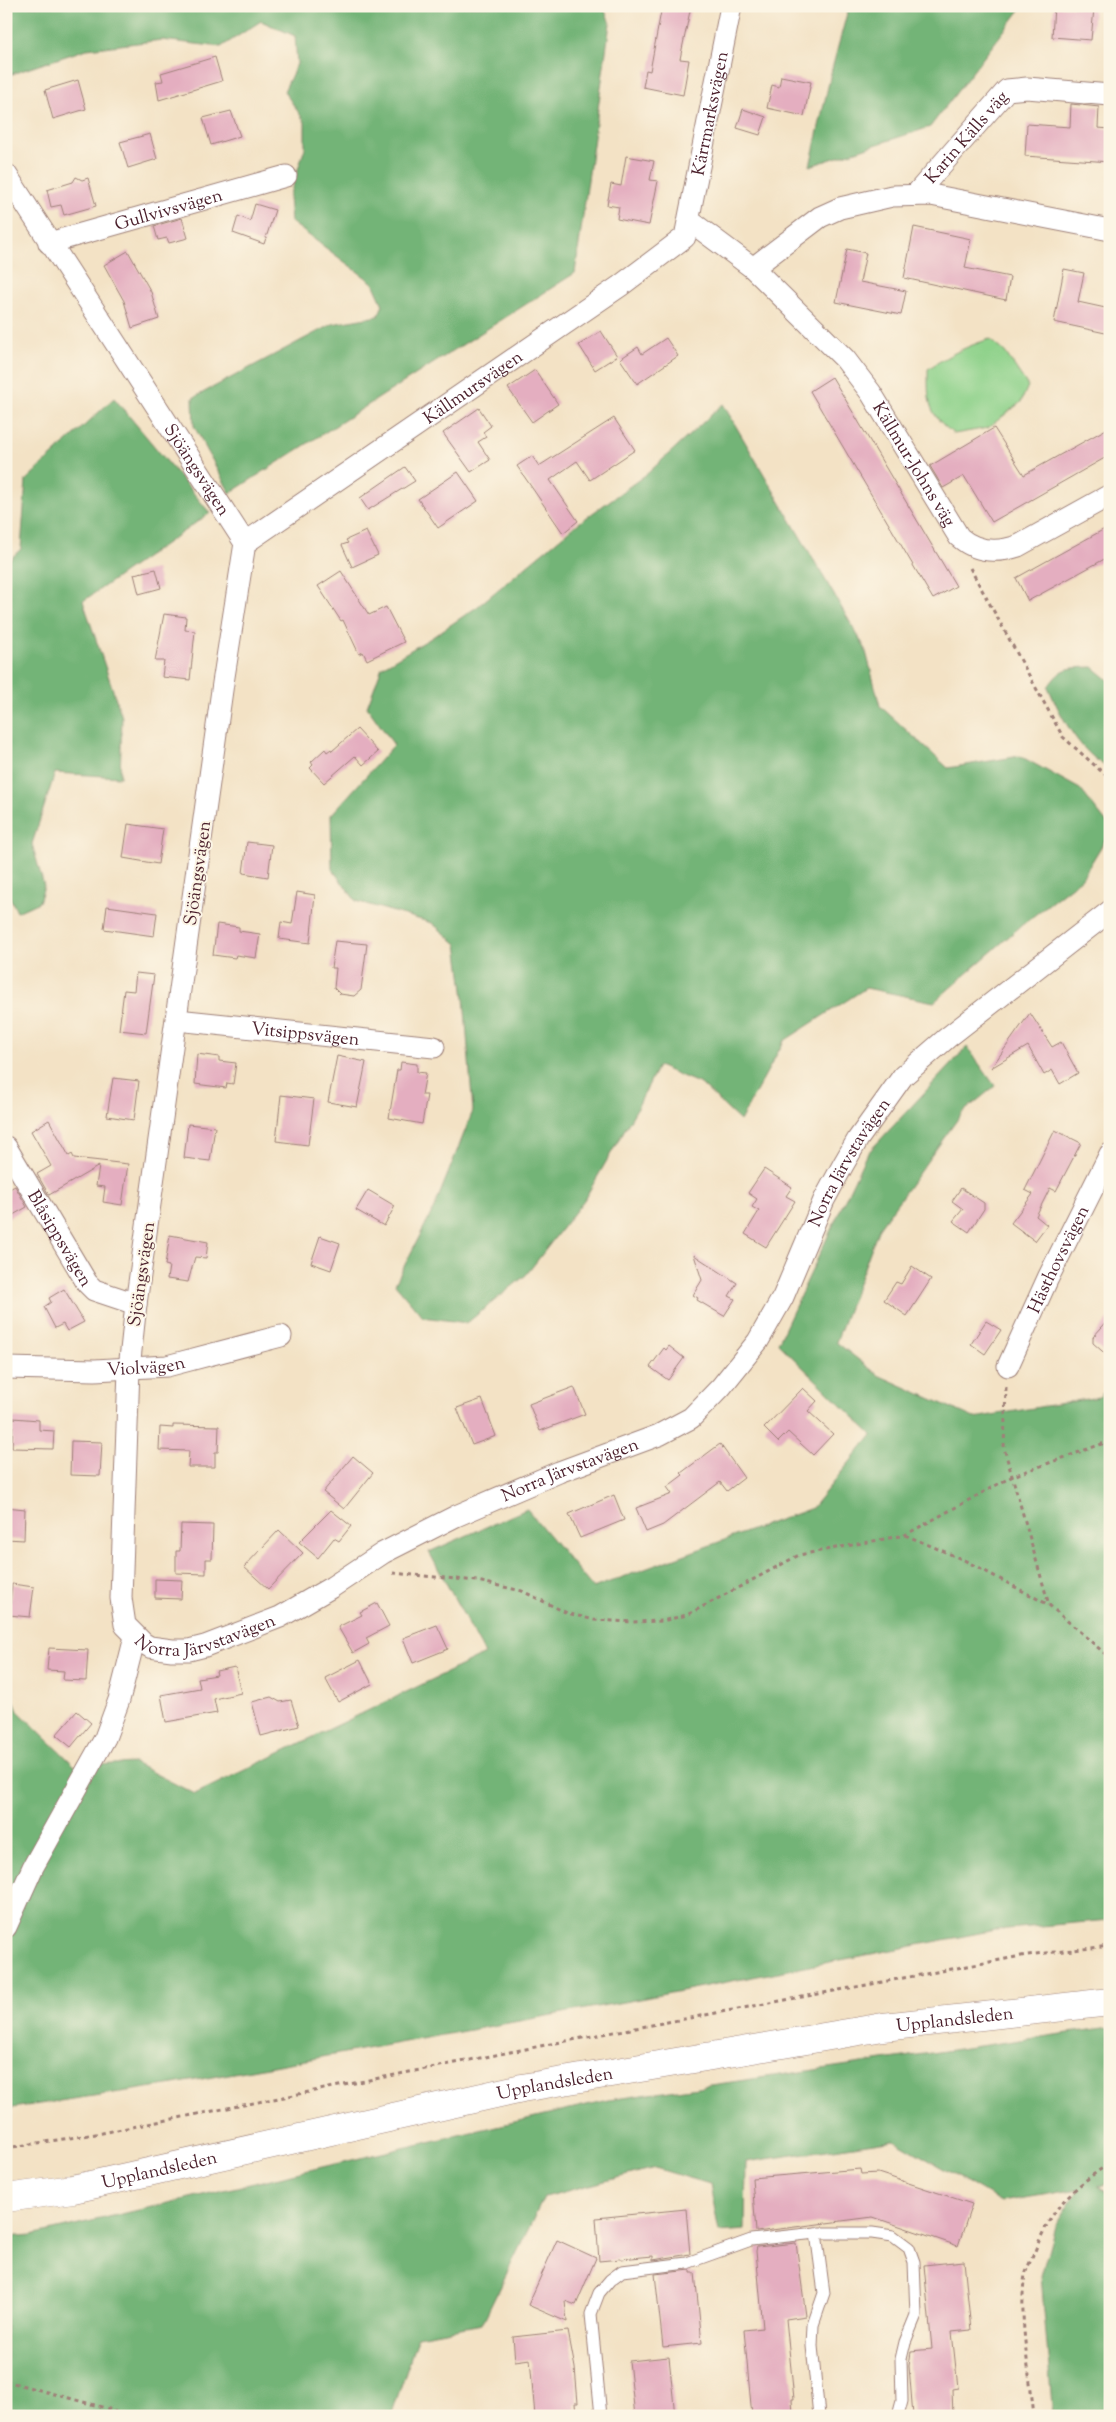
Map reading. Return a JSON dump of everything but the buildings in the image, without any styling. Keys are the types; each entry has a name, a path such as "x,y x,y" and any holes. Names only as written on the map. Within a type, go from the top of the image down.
{"street":[{"name":"Kärrmarksvägen","path":"690,221 731,6"},
{"name":"Karin Källs väg","path":"916,194 1007,90 1027,88 1110,95"},
{"name":"Gullvivsvägen","path":"50,243 286,176"},
{"name":"Sjöängsvägen","path":"8,180 245,543 223,683 136,1304 129,1369 121,1598 124,1625 134,1637"},
{"path":"753,268 820,217 840,208 884,198 916,194 1110,230"},
{"name":"Källmur-Johns väg","path":"690,221 753,268 845,359 861,380 959,537 968,545 1002,551 1018,546 1110,495"},
{"name":"Källmursvägen","path":"245,543 674,247 685,237 690,221"},
{"name":"Norra Järvstavägen","path":"6,1927 33,1867 105,1738 119,1700 134,1637 150,1647 189,1650 205,1646 280,1617 332,1587 366,1564 456,1516 559,1472 659,1435 691,1418 721,1387 758,1341 783,1297 824,1200 843,1164 858,1139 903,1076 946,1038 1110,912"},
{"name":"Vitsippsvägen","path":"177,1020 434,1047"},
{"name":"Blåsippsvägen","path":"6,1147 87,1283 94,1290 136,1304"},
{"name":"Hästhovsvägen","path":"1008,1366 1048,1278 1110,1154"},
{"name":"Violvägen","path":"6,1368 129,1369 167,1366 281,1336"},
{"name":"Upplandsleden","path":"6,2198 73,2189 522,2088 883,2027 1110,2002"}],"lane":[{"path":"816,2233 824,2293 813,2325 812,2346 819,2416"},
{"path":"601,2416 591,2314 599,2293 610,2280 622,2271 687,2263 751,2240 816,2233 872,2233 893,2236 910,2248 914,2262 916,2315 905,2342 901,2360 902,2401 898,2416"}],"path":[{"path":"959,537 969,565 1063,737 1110,778"},
{"path":"1008,1366 1004,1405 1004,1448 1049,1604"},
{"path":"366,1564 388,1572 441,1576 522,1591 567,1613 594,1620 662,1621 687,1615 799,1555 905,1535 1013,1476 1110,1440"},
{"path":"905,1535 964,1560 1049,1604 1110,1658"},
{"path":"6,2148 102,2133 575,2040 1017,1957 1110,1946"},
{"path":"1034,2416 1024,2309 1026,2275 1043,2228 1064,2198 1076,2186 1110,2163"},
{"path":"6,2381 113,2410 121,2416"}],"green space":[{"path":"6,6 603,6 610,23 575,273 230,493 194,426 193,398 332,324 378,316 383,305 373,283 291,222 289,197 305,148 305,122 284,91 297,64 295,36 261,21 221,47 162,40 87,49 6,76"},
{"path":"849,6 1023,6 930,127 810,166 832,69"},
{"path":"990,339 1005,352 1028,386 1021,402 988,428 954,434 939,420 931,406 928,390 928,369 958,351"},
{"path":"114,398 210,513 83,601 122,717 120,777 55,773 32,844 44,886 39,902 17,912 6,889 6,563 21,549 26,480"},
{"path":"723,404 865,648 880,706 948,768 1020,756 1080,789 1110,827 1110,832 1082,878 1022,925 934,1002 866,988 784,1041 740,1121 701,1084 658,1066 636,1110 584,1200 526,1275 467,1323 423,1317 395,1284 435,1206 473,1111 464,998 457,944 432,923 356,901 332,869 331,815 394,745 367,707 382,667 431,638 477,607 572,528 648,473"},
{"path":"1093,667 1110,681 1110,769 1089,753 1072,733 1048,687 1062,672 1072,668"},
{"path":"967,1047 995,1086 962,1113 879,1228 836,1342 878,1375 974,1418 1099,1397 1110,1386 1110,1920 995,1930 629,2001 174,2084 6,2109 6,1680 18,1711 75,1766 134,1763 195,1794 485,1654 429,1552 527,1509 593,1588 812,1508 872,1435 778,1343 866,1155"},
{"path":"1110,2027 1110,2184 1098,2186 1110,2192 1110,2384 1107,2416 1053,2416 1041,2276 1055,2226 1079,2189 1001,2202 894,2140 746,2162 745,2230 719,2232 710,2184 655,2168 544,2197 482,2324 418,2336 391,2416 6,2416 6,2237 32,2235 608,2100"}]}
